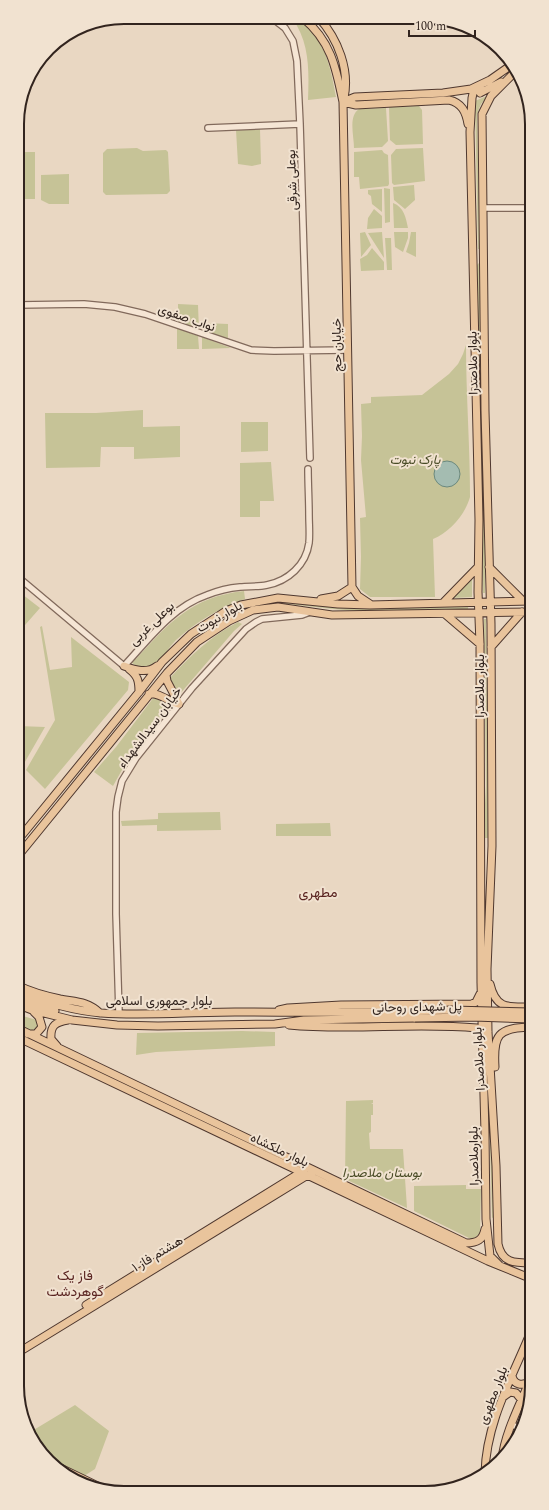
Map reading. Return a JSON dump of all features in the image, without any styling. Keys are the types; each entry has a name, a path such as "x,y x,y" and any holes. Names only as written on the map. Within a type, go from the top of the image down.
{"main road":[{"path":"310,24 328,48 336,71 343,102"},
{"path":"324,24 333,36 338,46 346,88 343,102"},
{"path":"343,102 355,97 443,93 477,87 507,68"},
{"path":"477,87 480,93 490,89 512,74"},
{"name":"بلوار ملاصدرا","path":"512,75 498,88 486,104 482,114 482,208 489,567 493,602 491,647 492,846 487,968 488,1032 493,1100 498,1244 500,1253 509,1261 525,1262"},
{"name":"بلوار ملاصدرا","path":"477,87 472,98 470,132 474,256 475,410 479,520 478,602 480,644 482,1044"},
{"path":"346,88 355,97"},
{"path":"343,102 356,105 387,102 454,101 461,106 466,113 470,132"},
{"name":"خیابان حج","path":"343,102 344,224 348,350 352,587"},
{"path":"474,256 483,256"},
{"path":"444,603 478,566"},
{"path":"489,567 525,599"},
{"path":"313,600 338,596 352,587 358,596 370,604"},
{"path":"278,598 274,602 278,607"},
{"name":"بلوار نبوت","path":"24,833 162,662 190,634 208,621 226,611 241,605 278,598 313,600 338,604 525,601"},
{"path":"267,599 270,600 272,604 271,607 268,608"},
{"path":"470,602 475,607 473,612 470,613"},
{"name":"بلوار نبوت","path":"24,849 166,675 197,642 229,621 253,610 278,607 332,615 522,612"},
{"path":"491,647 522,612"},
{"path":"445,614 480,644"},
{"path":"124,666 137,671 148,670 154,669 162,662"},
{"path":"124,666 137,676 139,680 139,692"},
{"path":"166,675 167,681 179,704"},
{"path":"149,694 156,694 169,701 179,704"},
{"path":"58,792 65,799"},
{"path":"480,846 486,840 491,842 492,846"},
{"path":"487,968 493,995 498,1003 511,1007 525,1005"},
{"path":"271,1012 288,1008 334,1006 472,1004 479,998 481,984"},
{"name":"بلوار جمهوری اسلامی","path":"24,988 44,995 93,1006 100,1013 271,1012 304,1017"},
{"path":"24,994 69,1007 100,1013"},
{"path":"24,1002 96,1023"},
{"path":"455,1026 463,1024 466,1018 464,1008 456,1005"},
{"name":"بلوار جمهوری اسلامی","path":"24,1007 72,1020 96,1023 148,1025 274,1024 304,1017"},
{"path":"27,1033 36,1034 42,1027 39,1017 32,1010"},
{"name":"پل شهدای روحانی","path":"304,1017 452,1010 525,1012"},
{"path":"148,1013 145,1020 148,1025"},
{"name":"پل شهدای روحانی","path":"304,1017 474,1017 525,1019"},
{"path":"58,1048 51,1039 52,1029 58,1022 72,1020"},
{"path":"274,1024 308,1027 455,1026 477,1028 482,1034 482,1044"},
{"path":"493,1100 496,1092 494,1050 497,1040 500,1034 513,1028 525,1027"},
{"name":"بلوار ملکشاه","path":"24,1032 58,1048 104,1075"},
{"name":"بلوار ملکشاه","path":"24,1040 104,1075 499,1265 525,1276"},
{"name":"بلوارملاصدرا","path":"482,1044 486,1219 490,1256 499,1265"},
{"name":"بلوار ملکشاه","path":"308,1172 466,1243 480,1241 484,1236 486,1219"},
{"name":"هشتم فاز ۱","path":"24,1343 308,1172"},
{"name":"هشتم فاز ۱","path":"24,1349 308,1172"},
{"path":"486,1219 490,1225 495,1224 497,1204"},
{"name":"بلوار مطهری","path":"485,1465 489,1435 525,1345"},
{"path":"512,1376 513,1379 519,1384 525,1384"},
{"path":"503,1397 510,1392 516,1393 521,1399 520,1405"},
{"path":"505,1445 525,1392"}],"street":[{"name":"بوعلی شرقی","path":"280,24 285,28 293,41 297,61 307,351"},
{"path":"208,128 300,124"},
{"path":"482,208 525,208"},
{"name":"نواب صفوی","path":"24,305 84,304 115,307 145,314 252,350 348,350"},
{"path":"307,351 310,458"},
{"name":"بوعلی غربی","path":"124,666 166,621 194,600 221,590 240,587 265,586 277,583 294,572 304,558 309,542 308,469"},
{"path":"24,582 124,666"},
{"name":"خیابان سیدالشهداء","path":"119,1013 116,906 116,812 122,781 136,758 179,704 240,634 256,622 268,618 302,615 310,612"},
{"path":"512,1425 516,1427"}],"green space":[{"path":"296,24 304,24 311,30 322,47 329,66 336,97 308,100 307,58 302,37"},
{"path":"489,95 481,104 477,114 480,249 478,249 475,101"},
{"path":"419,106 422,110 423,144 396,145 390,140 389,107"},
{"path":"386,108 388,141 382,147 354,148 352,127 356,112 359,109"},
{"path":"260,129 261,164 252,166 238,164 236,130"},
{"path":"137,148 143,151 166,150 168,152 170,191 167,194 106,195 103,192 103,153 107,149"},
{"path":"423,148 425,181 394,185 392,183 391,155 396,149"},
{"path":"382,150 388,155 388,186 360,189 359,177 354,177 354,152"},
{"path":"24,152 35,152 35,199 24,199"},
{"path":"69,174 69,204 49,204 41,200 41,175"},
{"path":"414,185 415,200 405,209 394,200 393,187"},
{"path":"384,188 390,189 390,222 385,223"},
{"path":"382,189 382,212 372,204 371,196 368,194 368,190"},
{"path":"393,203 402,210 408,228 394,228"},
{"path":"374,209 382,216 382,228 367,229 368,218"},
{"path":"365,232 371,245 361,257 360,233"},
{"path":"382,232 384,258 368,233"},
{"path":"394,232 408,232 408,238 403,252 395,247"},
{"path":"411,232 416,232 416,257 406,252"},
{"path":"385,238 391,238 392,270 387,270"},
{"path":"372,248 384,262 384,270 361,271 360,259 367,255"},
{"path":"479,263 482,420 485,486 485,593 483,593 482,580 482,487 477,265"},
{"path":"178,304 198,305 199,331 178,324"},
{"path":"205,323 228,324 228,339 203,331"},
{"path":"177,328 198,336 199,349 177,349"},
{"path":"202,337 231,348 202,349"},
{"name":"پارک نبوت","path":"466,345 470,497 468,504 456,522 445,532 433,539 435,597 370,597 360,589 360,518 366,517 361,460 361,404 371,403 371,397 422,395 449,374 458,364"},
{"path":"143,410 143,427 180,426 180,457 134,459 134,447 101,447 100,467 46,468 45,413 96,413"},
{"path":"241,422 268,422 268,451 241,452"},
{"path":"271,462 274,501 260,501 260,517 240,517 240,463"},
{"path":"472,579 472,597 452,598"},
{"path":"244,591 245,599 217,611 192,627 176,640 160,661 154,666 142,668 131,662 134,657 136,659 171,623 183,613 210,599 226,594"},
{"path":"24,596 40,608 24,626"},
{"path":"278,601 358,608 468,607 468,609 358,611 279,603"},
{"path":"484,619 486,619 488,816 490,838 483,838 486,786"},
{"path":"238,622 242,624 234,631 179,695 170,678 201,647"},
{"path":"42,626 50,670 72,667 71,637 129,682 128,690 45,789 26,770 55,720 40,627"},
{"path":"154,697 168,706 127,761 113,786 94,772 116,747"},
{"path":"24,726 45,727 24,764"},
{"path":"220,812 221,830 157,831 157,825 122,826 121,821 158,819 158,813"},
{"path":"330,823 331,836 276,836 276,824"},
{"path":"24,1016 37,1020 38,1026 34,1030 24,1028"},
{"path":"242,1031 275,1032 275,1046 156,1052 136,1055 137,1033"},
{"path":"486,1069 493,1134 494,1217 492,1218 490,1142"},
{"name":"بوستان ملاصدرا","path":"373,1100 373,1103 371,1103 373,1104 373,1115 371,1115 371,1132 369,1133 370,1149 403,1149 407,1208 345,1179 346,1101"},
{"name":"بوستان ملاصدرا","path":"466,1185 466,1189 481,1189 480,1233 474,1239 471,1239 414,1211 414,1186"},
{"path":"75,1405 109,1431 95,1469 84,1476 63,1465 53,1457 34,1430"}],"shaded area":[{"path":"447,461 456,465 460,474 456,483 447,487 438,483 434,474 438,465"}],"district":[{"name":"مطهری","path":"318,892"},
{"name":"فاز یک گوهردشت","path":"75,1284"}]}
